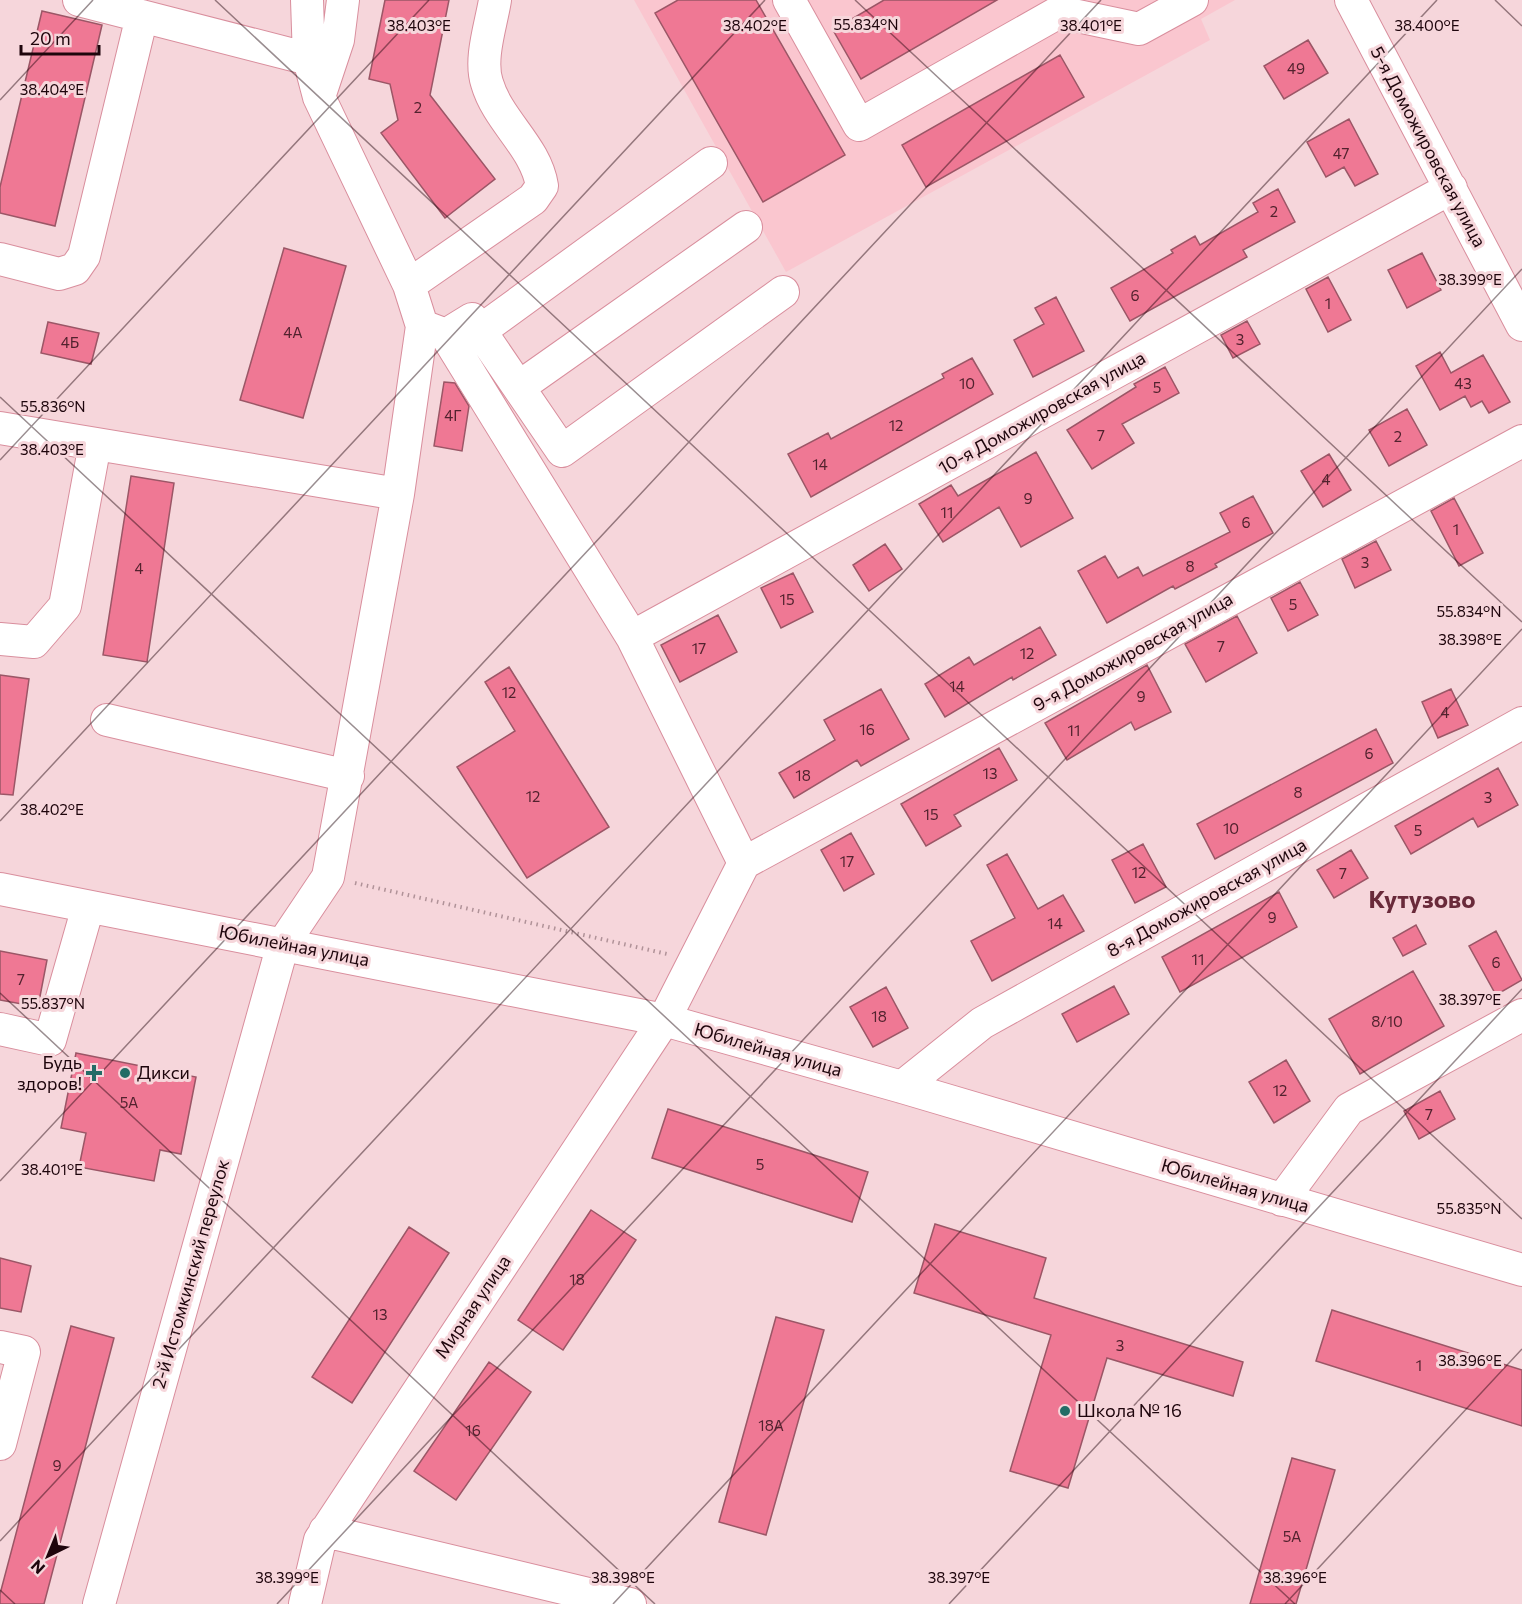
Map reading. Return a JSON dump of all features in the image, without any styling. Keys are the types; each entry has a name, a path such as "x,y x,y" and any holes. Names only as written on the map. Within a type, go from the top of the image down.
{"street":[{"path":"79,0 309,59"},
{"path":"307,0 309,59 320,97 409,285 434,331 632,637 744,864"},
{"path":"320,97 338,40 343,0"},
{"path":"409,285 533,199 542,186 539,172 492,97 486,82 485,66 495,0"},
{"path":"789,0 859,125 1059,12 1139,29 1192,0"},
{"name":"5-я Доможировская улица","path":"1351,0 1522,326"},
{"path":"0,259 59,274 75,269 84,256 142,16"},
{"path":"480,331 711,164"},
{"name":"10-я Доможировская улица","path":"632,637 1451,188"},
{"path":"519,387 746,227"},
{"path":"434,331 472,319 562,451 783,292"},
{"path":"328,877 398,494 434,331"},
{"path":"0,428 398,494"},
{"name":"9-я Доможировская улица","path":"744,864 1522,441"},
{"path":"0,639 34,642 65,606 95,444"},
{"path":"107,720 348,776"},
{"name":"8-я Доможировская улица","path":"902,1087 982,1023 1522,723"},
{"name":"Мирная улица","path":"305,1604 320,1540 664,1020 744,864"},
{"name":"2-й Истомкинский переулок","path":"99,1604 283,944 328,877"},
{"name":"Юбилейная улица","path":"0,889 664,1020 902,1087 1522,1270"},
{"path":"0,1029 50,1040 88,907"},
{"path":"1282,1200 1349,1109 1522,1015"},
{"path":"0,1347 24,1352 0,1444"},
{"path":"325,1532 630,1604"}],"path":[{"path":"328,877 694,961"}],"shaded area":[{"path":"634,0 1235,0 1201,19 1210,40 786,272"}],"building":[{"path":"385,0 449,0 430,95 495,179 445,218 381,133 398,120 390,84 369,79"},
{"path":"678,0 756,0 845,155 763,202 655,13"},
{"path":"884,0 997,0 861,79 833,30"},
{"path":"42,11 102,25 55,226 0,213 0,187"},
{"path":"1308,40 1328,73 1284,99 1264,66"},
{"path":"1060,55 1084,97 926,187 902,145"},
{"path":"1349,119 1378,174 1355,186 1344,167 1326,177 1307,142"},
{"path":"1278,189 1295,222 1243,250 1247,257 1130,321 1111,288 1173,253 1171,250 1195,236 1200,245 1258,212 1253,203"},
{"path":"284,248 346,266 303,418 240,400"},
{"path":"1422,253 1441,290 1407,308 1388,270"},
{"path":"1328,277 1351,320 1328,332 1306,289"},
{"path":"1056,297 1084,351 1033,377 1014,340 1044,324 1035,308"},
{"path":"1247,321 1260,344 1233,358 1221,335"},
{"path":"48,322 99,333 91,364 41,353"},
{"path":"1440,352 1451,373 1483,355 1510,402 1489,413 1482,401 1471,407 1465,396 1440,410 1416,366"},
{"path":"972,358 993,394 811,497 788,454 828,433 831,439 944,378 942,374"},
{"path":"1165,367 1179,393 1122,424 1134,443 1092,469 1067,430 1136,387 1134,384"},
{"path":"444,382 455,383 469,406 462,451 434,446"},
{"path":"1407,409 1427,445 1389,466 1369,430"},
{"path":"1036,452 1073,518 1021,547 999,507 943,542 919,504 951,485 958,496"},
{"path":"1329,454 1351,490 1323,507 1301,471"},
{"path":"131,476 174,483 147,662 103,655"},
{"path":"1253,496 1273,533 1215,564 1217,567 1175,589 1173,586 1107,623 1078,571 1105,556 1118,578 1138,567 1143,576 1230,532 1220,513"},
{"path":"1454,498 1483,553 1459,566 1431,511"},
{"path":"1376,541 1391,570 1355,588 1342,559"},
{"path":"885,544 902,569 869,591 853,565"},
{"path":"793,573 813,612 781,628 761,588"},
{"path":"1300,582 1318,615 1288,631 1271,598"},
{"path":"718,615 737,652 680,682 661,645"},
{"path":"1237,616 1257,653 1206,682 1185,644"},
{"path":"1040,627 1056,655 1013,680 1012,677 945,717 925,684 969,657 974,665"},
{"path":"1147,665 1171,712 1135,730 1131,722 1067,760 1045,723"},
{"path":"509,667 609,827 527,878 457,767 515,731 485,682"},
{"path":"0,675 29,679 13,795 0,794"},
{"path":"881,689 909,739 861,766 857,760 794,798 779,773 835,740 824,720"},
{"path":"1451,689 1468,725 1438,738 1422,702"},
{"path":"1376,729 1393,763 1215,859 1197,824"},
{"path":"999,748 1017,780 954,815 961,826 926,846 901,804"},
{"path":"1498,768 1518,805 1478,827 1473,818 1411,854 1395,826"},
{"path":"851,833 874,874 844,891 821,850"},
{"path":"1143,844 1166,887 1135,903 1112,860"},
{"path":"1351,850 1368,878 1334,898 1317,870"},
{"path":"1007,854 1038,909 1063,895 1084,931 992,981 971,941 1015,918 987,865"},
{"path":"1279,892 1297,927 1180,992 1162,957"},
{"path":"1416,925 1426,944 1403,956 1393,938"},
{"path":"1496,931 1522,980 1496,995 1469,946"},
{"path":"0,951 47,960 38,1007 0,1000"},
{"path":"1413,971 1444,1026 1360,1074 1329,1019"},
{"path":"1114,986 1129,1014 1077,1042 1062,1014"},
{"path":"886,987 908,1028 873,1047 850,1007"},
{"path":"76,1053 196,1077 181,1154 160,1150 154,1181 79,1167 86,1133 61,1128"},
{"path":"1286,1060 1310,1101 1274,1123 1249,1082"},
{"path":"1440,1091 1455,1119 1419,1139 1404,1111"},
{"path":"668,1109 868,1172 852,1222 652,1158"},
{"path":"591,1210 636,1240 563,1350 518,1320"},
{"path":"935,1224 1046,1258 1034,1298 1243,1362 1233,1396 1107,1358 1068,1488 1010,1471 1051,1335 914,1293"},
{"path":"409,1227 449,1253 352,1403 312,1377"},
{"path":"0,1258 31,1266 21,1312 0,1308"},
{"path":"1332,1310 1522,1370 1522,1426 1316,1361"},
{"path":"776,1317 824,1330 766,1535 719,1522"},
{"path":"71,1326 114,1338 44,1604 0,1604 0,1594"},
{"path":"489,1362 531,1392 456,1500 414,1471"},
{"path":"1292,1458 1335,1470 1296,1604 1250,1604"}],"place":[{"name":"Будь здоров!","path":"94,1073"},
{"name":"Дикси","path":"125,1073"},
{"name":"Школа № 16","path":"1065,1411"}],"district":[{"name":"Кутузово","path":"1422,900"}]}
